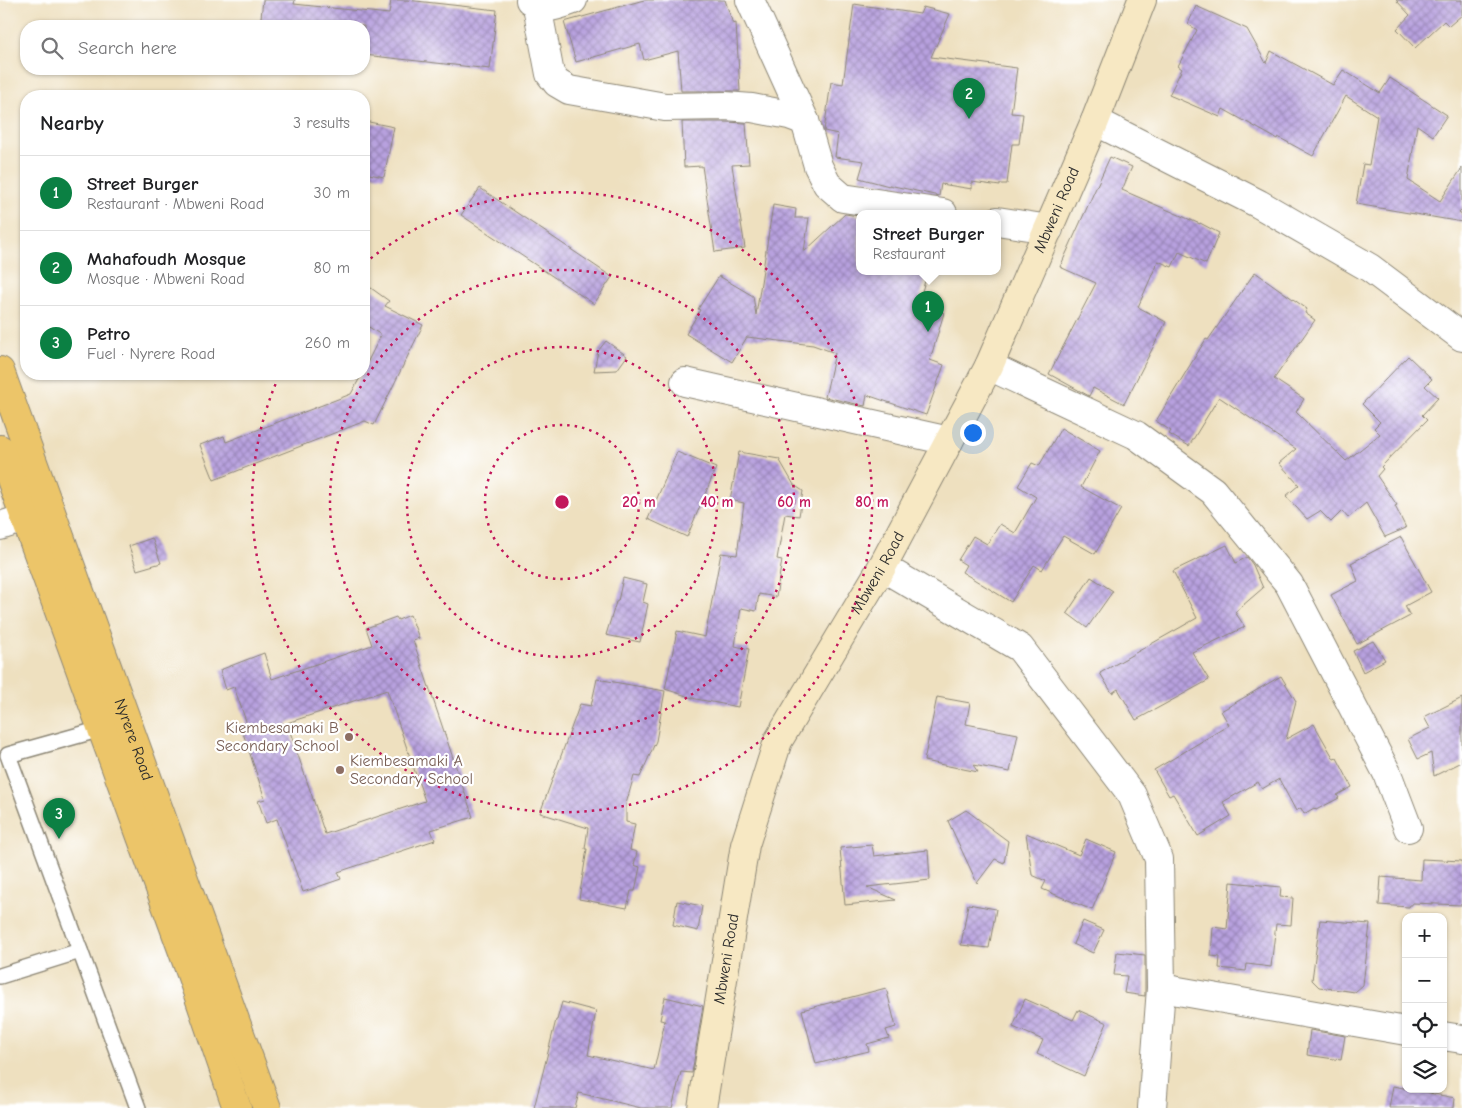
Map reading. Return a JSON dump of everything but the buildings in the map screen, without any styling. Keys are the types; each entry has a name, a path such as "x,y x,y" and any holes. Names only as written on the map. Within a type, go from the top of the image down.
{"main road":[{"name":"Nyrere Road","path":"3,389 50,509 267,1108"},
{"name":"Nyrere Road","path":"0,448 10,521 101,730 191,974 237,1108"}],"street":[{"path":"534,3 548,8 573,0"},
{"path":"750,0 805,121 818,166 827,184 843,198 923,210"},
{"name":"Mbweni Road","path":"702,1108 745,845 778,741 882,566 989,366 1095,121 1142,0"},
{"path":"534,3 550,74 557,83 569,90 665,107 725,106 752,108 789,115 805,121"},
{"path":"1095,121 1259,204 1370,268 1462,337"},
{"path":"1001,223 1049,230"},
{"path":"989,366 1136,435 1213,491 1289,584 1387,773 1408,828"},
{"path":"685,382 949,441"},
{"path":"10,521 50,509"},
{"path":"882,566 1020,648 1132,795 1160,859 1161,988 1152,1108"},
{"path":"1161,988 1402,1030"},
{"path":"1447,1037 1462,1039"}],"lane":[{"path":"101,730 4,756 80,951 138,1108"},
{"path":"0,976 80,951"}],"place":[{"name":"Mahafoudh Mosque","path":"969,119"},
{"name":"Street Burger","path":"928,332"},
{"name":"Kiembesamaki B Secondary School","path":"349,737"},
{"name":"Kiembesamaki A Secondary School","path":"340,770"},
{"name":"Petro","path":"59,839"}]}
